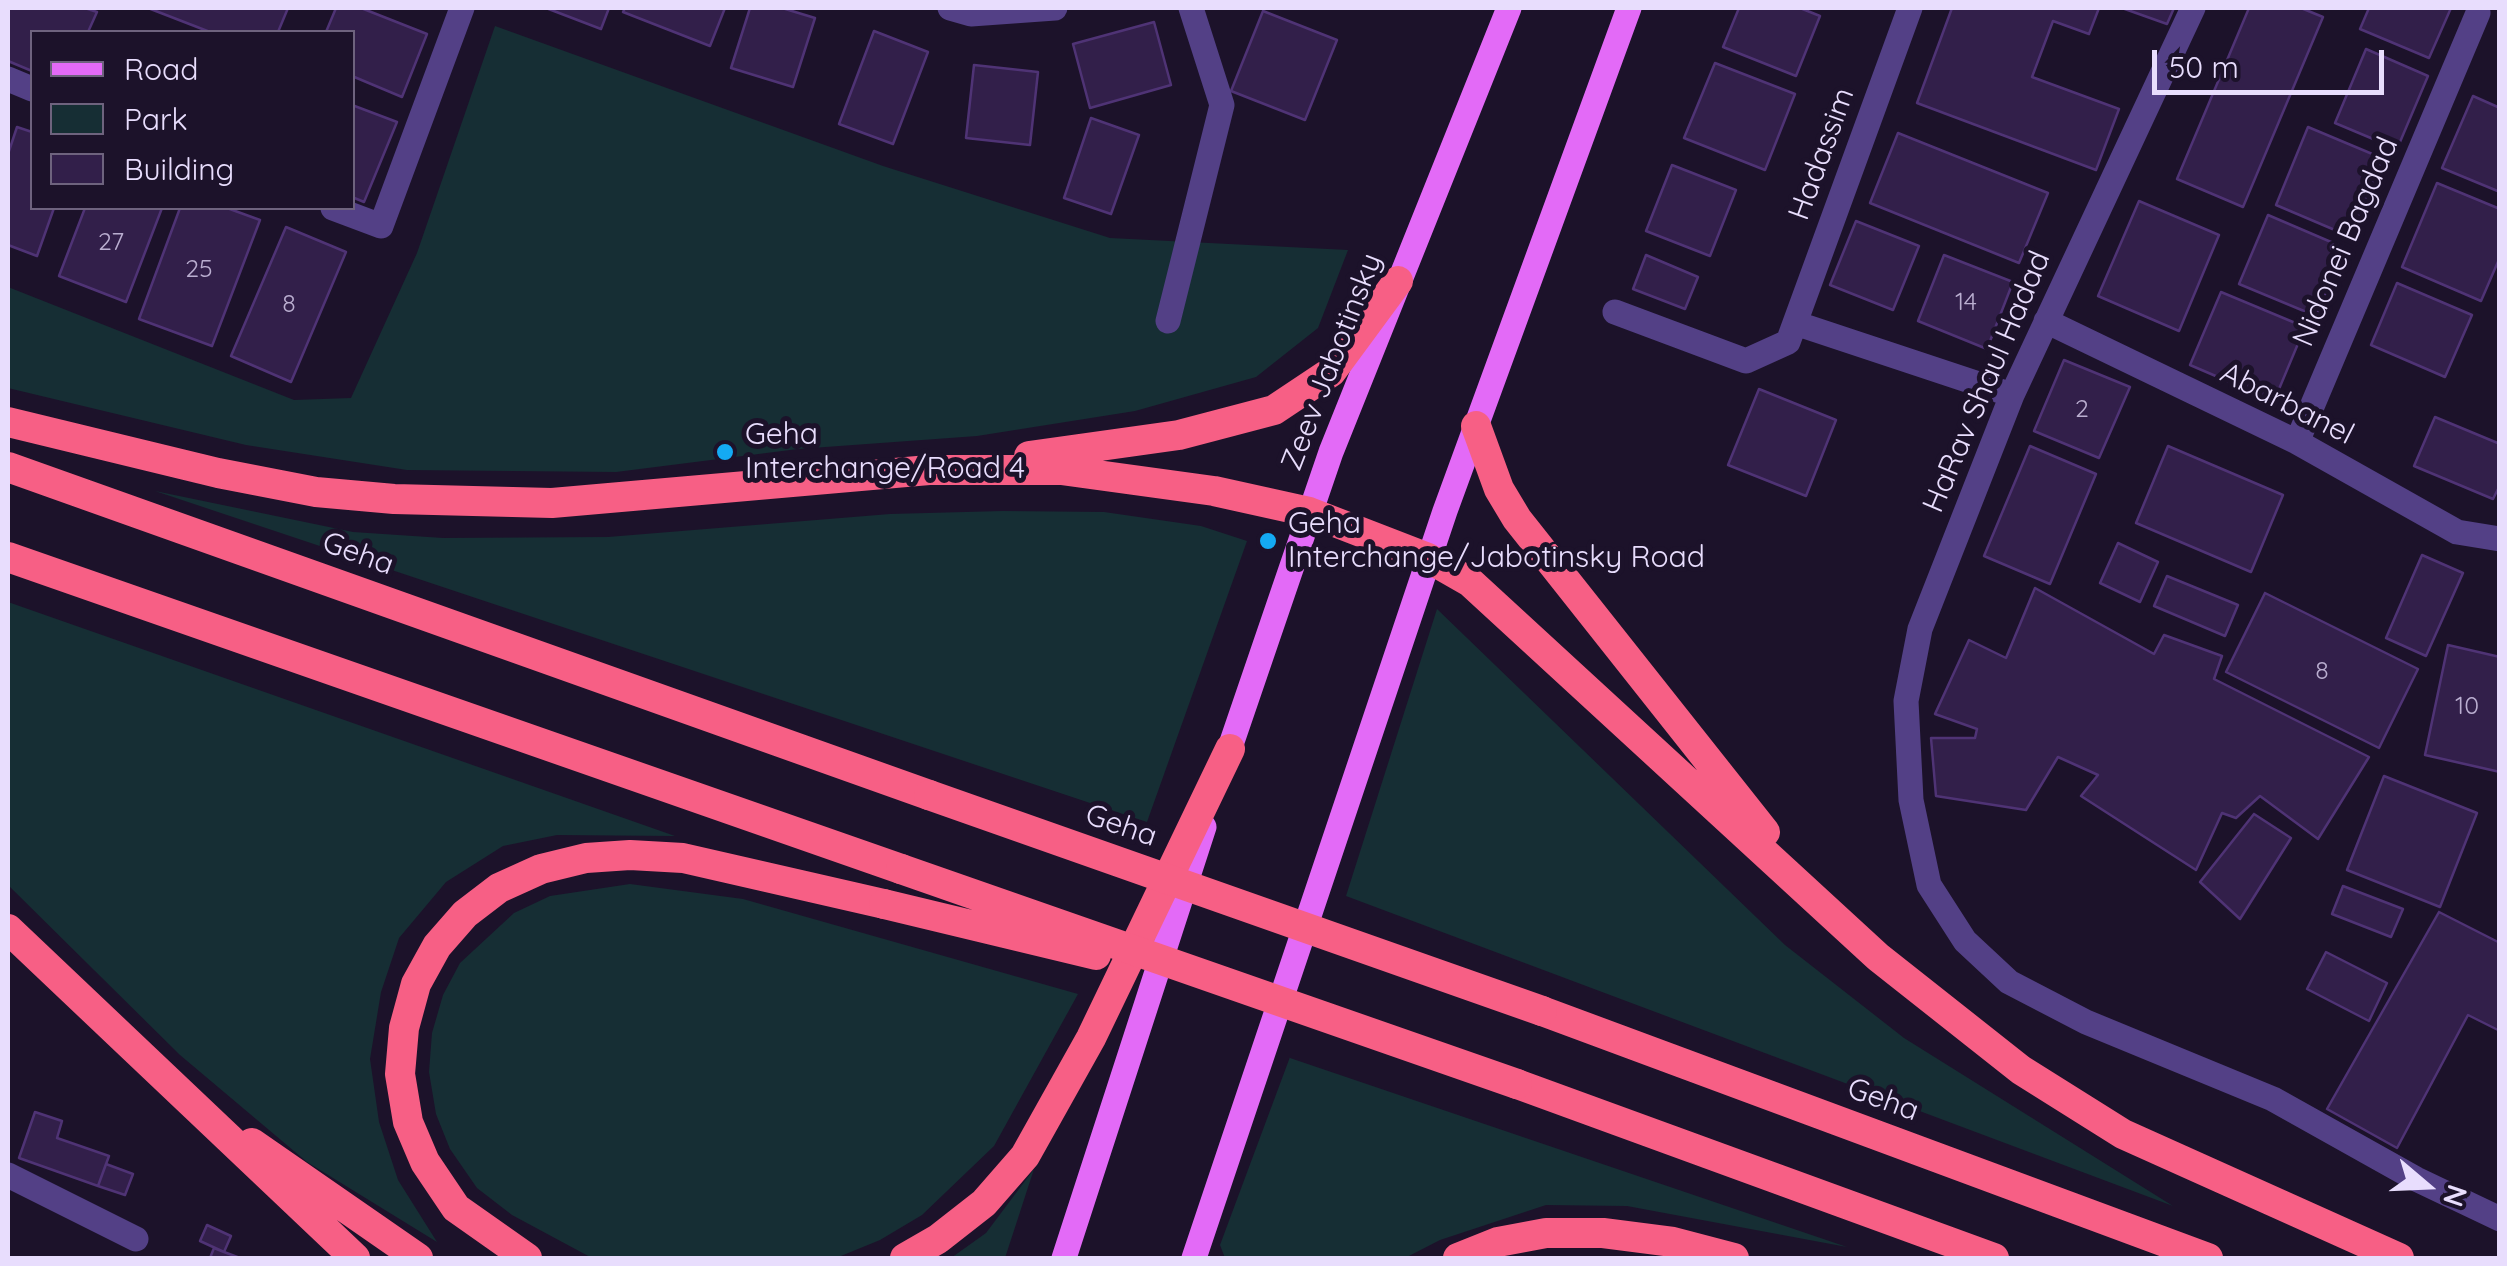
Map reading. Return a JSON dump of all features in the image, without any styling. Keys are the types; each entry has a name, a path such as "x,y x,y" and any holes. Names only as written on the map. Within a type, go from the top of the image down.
{"highway":[{"path":"8,422 218,473 316,492 394,499 552,503 930,470 1179,435 1274,410 1331,372 1398,281"},
{"path":"1476,426 1499,489 1518,520 1823,904"},
{"name":"Geha","path":"8,467 1542,1011 2208,1258"},
{"path":"930,470 1061,470 1146,479 1309,512 1428,558 1470,582 1510,614 1956,1024 2123,1134 2399,1258"},
{"path":"8,557 1269,996 1994,1258"},
{"path":"905,1258 938,1239 984,1203 1025,1156 1091,1038 1230,749"},
{"path":"528,1258 456,1208 425,1162 408,1122 400,1074 404,1028 416,984 436,946 465,914 499,888 541,869 586,858 630,855 700,862 1269,996"},
{"path":"8,929 355,1258"},
{"path":"121,1038 249,1140 418,1258"},
{"path":"1458,1258 1498,1242 1546,1233 1673,1242 1734,1258"}],"main road":[{"name":"Zeev Jabotinsky","path":"1064,1258 1309,512 1509,8"},
{"path":"1194,1258 1428,558 1629,8"}],"street":[{"path":"338,210 381,226 462,8"},
{"path":"950,8 971,14 1055,8"},
{"path":"1168,321 1222,105 1191,8"},
{"name":"Hadassim","path":"1614,312 1746,361 1788,342 1910,8"},
{"name":"HaRav Shaul Hadad","path":"2192,8 2012,396 1920,629 1906,701 1911,800 1929,885 1965,941 2009,982 2086,1022 2272,1099 2416,1180 2500,1219"},
{"name":"Nidonei Bagdad","path":"2297,442 2478,13"},
{"name":"Abarbanel","path":"2046,321 2297,442 2457,532 2500,539"},
{"path":"1795,323 2012,396"},
{"path":"8,1175 136,1239"}],"green space":[{"path":"495,26 883,166 1110,238 1348,250 1318,328 1256,377 1135,411 977,436 798,449 616,472 407,470 246,445 8,388 8,287 294,400 351,398 417,253"},
{"path":"155,491 353,532 443,538 608,537 890,514 1003,511 1104,512 1201,526 1247,541 1147,822"},
{"path":"8,602 675,836 557,835 503,846 446,882 399,938 381,992 370,1059 379,1122 398,1180 437,1242 307,1162 180,1055 8,885"},
{"path":"1437,609 1785,945 1904,1038 2173,1206 1346,896"},
{"path":"630,884 743,899 1078,994 994,1146 922,1215 880,1240 836,1258 592,1258 512,1215 477,1188 450,1149 436,1114 429,1072 432,1033 443,995 460,963 514,913 550,896"},
{"path":"1290,1057 1847,1247 1627,1206 1546,1205 1440,1240 1405,1258 1225,1258 1220,1245"},
{"path":"1034,1169 1005,1258 951,1258 986,1233"}],"building":[{"path":"8,8 85,8 97,12 89,30 30,30 30,70 8,61"},
{"path":"148,8 288,8 279,30 205,30"},
{"path":"336,8 361,8 427,34 402,97 355,77 355,30 327,30"},
{"path":"546,8 609,8 601,29"},
{"path":"625,8 725,8 710,46 623,12"},
{"path":"750,8 782,8 815,18 793,87 731,68"},
{"path":"1739,8 1800,8 1820,16 1796,76 1723,47"},
{"path":"1952,8 2099,8 2089,34 2053,21 2032,77 2119,109 2096,170 1917,103"},
{"path":"2122,8 2174,8 2167,24"},
{"path":"2249,8 2301,8 2323,17 2243,207 2177,179"},
{"path":"2369,8 2451,8 2429,58 2360,29"},
{"path":"1263,11 1337,40 1305,120 1231,91"},
{"path":"1154,22 1171,85 1090,108 1073,44"},
{"path":"874,31 928,52 893,144 839,124"},
{"path":"2366,49 2428,76 2397,149 2335,123"},
{"path":"1715,63 1795,94 1765,170 1684,138"},
{"path":"974,65 1038,72 1030,145 966,138"},
{"path":"2473,96 2500,108 2500,192 2442,168"},
{"path":"355,106 397,122 364,202 355,198"},
{"path":"1091,118 1139,135 1111,214 1064,198"},
{"path":"17,127 30,131 30,210 53,210 37,256 8,245 8,154"},
{"path":"2308,127 2389,161 2356,239 2276,205"},
{"path":"1898,133 2048,193 2019,263 1870,203"},
{"path":"1672,165 1736,190 1710,256 1646,231"},
{"path":"2437,183 2500,209 2500,257 2481,301 2402,267"},
{"path":"2139,201 2219,235 2179,331 2098,296"},
{"path":"84,210 161,210 126,302 59,276"},
{"path":"179,210 232,210 260,220 212,346 139,319"},
{"path":"2268,215 2345,248 2316,316 2239,284"},
{"path":"1856,221 1919,246 1893,310 1830,285"},
{"path":"286,227 346,252 291,382 231,356"},
{"path":"1646,255 1698,277 1685,309 1633,289"},
{"path":"1944,255 2013,282 1987,349 1918,321"},
{"path":"2397,283 2472,315 2445,377 2371,345"},
{"path":"2221,292 2305,327 2274,401 2190,365"},
{"path":"2064,360 2130,387 2099,458 2034,431"},
{"path":"1759,389 1836,420 1806,496 1728,465"},
{"path":"2435,417 2500,444 2500,485 2493,499 2414,466"},
{"path":"2030,446 2096,474 2050,584 1984,556"},
{"path":"2168,446 2283,495 2251,572 2136,523"},
{"path":"2118,543 2158,562 2140,602 2100,583"},
{"path":"2422,555 2463,573 2426,656 2386,638"},
{"path":"2167,576 2238,605 2225,636 2154,606"},
{"path":"2035,588 2154,654 2164,635 2222,656 2214,679 2369,757 2318,839 2260,796 2236,818 2222,813 2196,870 2081,796 2098,775 2058,757 2026,810 1936,796 1931,738 1975,738 1977,729 1935,714 1969,640 2006,658"},
{"path":"2265,593 2418,669 2379,748 2226,672"},
{"path":"2448,645 2500,657 2500,772 2425,755"},
{"path":"2384,776 2477,813 2440,907 2347,870"},
{"path":"2254,814 2291,838 2240,919 2200,882"},
{"path":"2343,886 2403,909 2391,937 2332,914"},
{"path":"2439,912 2500,943 2500,1031 2468,1015 2397,1148 2327,1109"},
{"path":"2326,952 2387,983 2369,1021 2307,989"},
{"path":"35,1112 62,1121 57,1138 109,1156 98,1186 19,1158"},
{"path":"106,1164 133,1174 125,1195 98,1186"},
{"path":"207,1225 231,1236 224,1252 200,1241"},
{"path":"214,1248 224,1252 240,1258 210,1258"}],"place":[{"name":"Geha Interchange/Road 4","path":"725,452"},
{"name":"Geha Interchange/Jabotinsky Road","path":"1268,541"}]}
